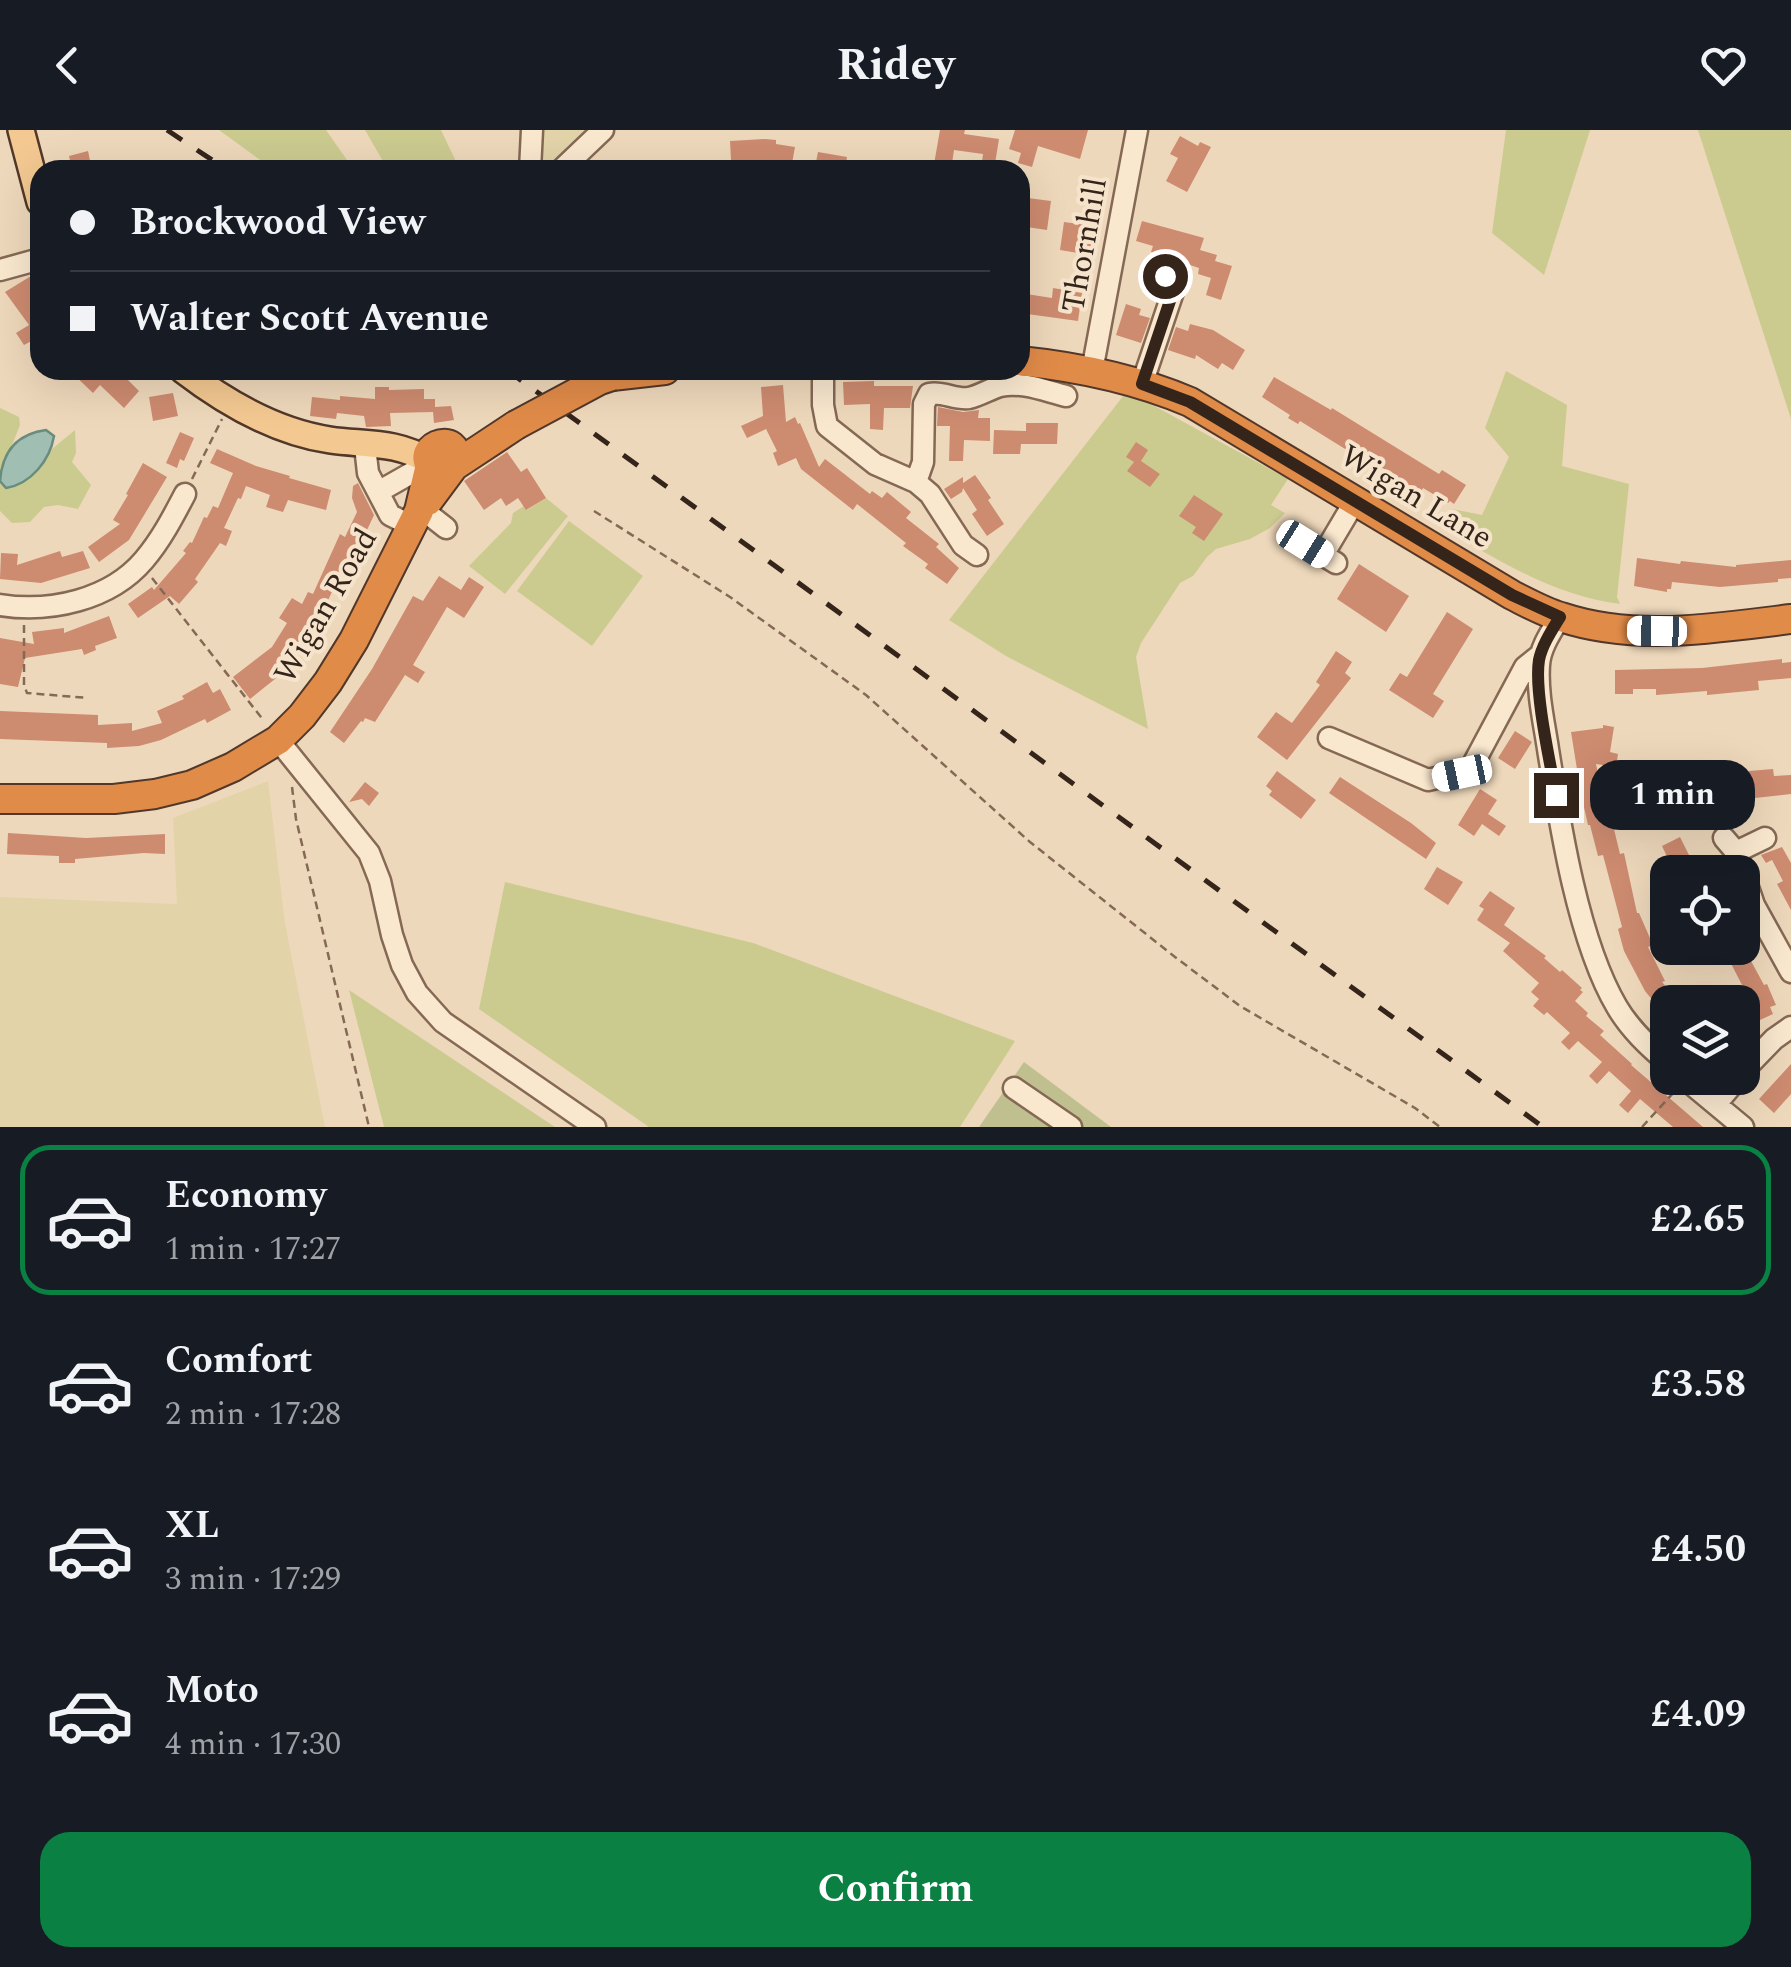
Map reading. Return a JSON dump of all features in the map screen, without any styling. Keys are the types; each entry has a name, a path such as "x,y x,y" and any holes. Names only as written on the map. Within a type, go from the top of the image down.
{"highway":[{"name":"Wigan Lane","path":"1030,362 1092,371 1190,402 1512,595 1560,617 1626,630 1657,631 1791,619"},
{"path":"440,459 470,436 511,428 600,380"},
{"name":"Wigan Road","path":"0,799 114,799 155,794 220,773 278,740 319,694 346,654 417,515 434,495 440,459"}],"main road":[{"path":"21,130 30,164"},
{"path":"197,380 230,403 289,430 328,440 374,443 440,459"}],"street":[{"path":"530,160 532,130"},
{"path":"572,160 603,130"},
{"name":"Thornhill","path":"1092,371 1137,130"},
{"path":"0,270 30,262"},
{"path":"1142,384 1177,280 1165,276"},
{"path":"823,380 827,426 875,464 916,482 930,494 963,546 977,555"},
{"path":"916,482 923,462 924,404 928,394 941,392 972,398 1015,385 1066,396"},
{"path":"374,443 366,454 368,473 390,516 432,517 446,528"},
{"path":"378,492 440,459"},
{"path":"0,605 58,605 114,585 141,564 171,522 185,494"},
{"path":"1321,554 1355,501"},
{"path":"1560,617 1540,656 1539,675 1552,771 1576,888 1591,945 1615,1004 1650,1045"},
{"path":"1329,738 1428,780 1470,770 1525,667 1540,656"},
{"path":"278,740 369,853 380,880 392,935 417,993 443,1022 595,1127"},
{"path":"1765,838 1730,845 1754,905 1791,972"},
{"path":"1760,1054 1791,1027"},
{"path":"1014,1088 1072,1127"},
{"path":"1705,1095 1743,1127"},
{"path":"1716,1104 1723,1095"}],"path":[{"path":"185,494 223,416"},
{"path":"594,510 730,597 866,695 1030,842 1240,1006 1415,1108 1440,1127"},
{"path":"141,564 278,740"},
{"path":"24,608 27,693 88,698"},
{"path":"291,782 296,819 369,1127"},
{"path":"1642,1127 1670,1095"}],"shaded area":[{"path":"521,130 610,130 582,160 521,160"},
{"path":"46,430 54,436 44,462 23,482 6,488 0,481 12,446 26,436"},
{"path":"268,781 285,923 325,1127 0,1127 0,897 177,904 173,818"}],"green space":[{"path":"219,130 326,130 347,160 260,160"},
{"path":"365,130 441,130 455,160 382,160"},
{"path":"1506,130 1590,130 1544,275 1492,233"},
{"path":"1698,130 1791,130 1791,419"},
{"path":"1506,371 1567,405 1562,466 1629,484 1617,597 1620,604 1549,585 1441,527 1452,509 1482,515 1509,457 1485,428"},
{"path":"1127,391 1288,479 1271,505 1285,513 1270,528 1250,539 1216,549 1207,557 1193,576 1180,583 1141,643 1136,657 1148,729 1006,656 949,620"},
{"path":"0,408 19,417 20,425 0,475"},
{"path":"75,430 76,453 72,462 91,485 78,509 44,507 30,522 12,523 0,511 0,481 6,488 14,487 41,467 52,449"},
{"path":"546,498 568,516 505,594 469,566 511,523 513,513 524,506 527,510"},
{"path":"569,521 643,576 592,646 517,591"},
{"path":"505,882 753,943 1015,1041 960,1127 649,1127 479,1009"},
{"path":"349,990 555,1127 384,1127"},
{"path":"1024,1062 1111,1127 979,1127"}],"building":[{"path":"940,130 965,130 964,134 999,139 996,160 982,160 983,154 954,150 952,160 935,160"},
{"path":"1015,130 1088,130 1080,159 1038,146 1032,167 1030,160 1019,160 1021,153 1009,149"},
{"path":"1180,136 1198,146 1200,142 1211,147 1187,192 1166,181 1178,158 1170,154"},
{"path":"776,140 776,144 795,147 793,160 731,160 730,141"},
{"path":"88,151 90,160 70,160 69,156"},
{"path":"818,152 847,157 847,160 816,160"},
{"path":"1030,198 1051,201 1047,230 1030,227"},
{"path":"1142,221 1204,238 1200,250 1217,255 1215,261 1232,266 1221,300 1206,295 1211,278 1198,274 1199,268 1151,252 1153,246 1136,241"},
{"path":"1064,222 1094,226 1090,255 1060,250"},
{"path":"30,277 30,342 24,345 16,333 29,325 5,292"},
{"path":"1053,288 1082,293 1078,321 1030,314 1030,295 1052,298"},
{"path":"1126,304 1141,309 1139,315 1150,318 1141,343 1116,335"},
{"path":"1190,324 1213,330 1245,350 1233,370 1222,363 1218,369 1196,355 1195,359 1168,350 1176,327 1188,331"},
{"path":"1274,377 1439,474 1442,470 1466,485 1454,504 1423,488 1421,492 1413,487 1411,490 1381,467 1379,470 1300,421 1298,424 1288,418 1290,415 1262,397"},
{"path":"79,380 128,380 139,391 124,408 100,385 93,393"},
{"path":"874,381 874,386 913,386 910,408 884,408 883,430 870,429 870,404 844,405 843,382"},
{"path":"783,385 786,422 795,417 800,423 819,467 825,459 870,494 872,491 882,498 887,492 911,512 906,518 939,544 936,547 959,568 947,584 903,546 906,543 857,504 853,510 801,469 796,458 778,466 773,453 777,451 766,429 747,438 741,426 763,416 761,387"},
{"path":"375,387 424,389 424,399 435,399 435,407 451,406 454,420 434,423 433,412 390,413 391,426 366,427 364,416 310,416 312,397 375,399"},
{"path":"173,393 178,416 153,421 149,397"},
{"path":"938,407 963,412 979,410 978,418 990,418 990,441 964,440 963,461 949,461 950,426 937,426"},
{"path":"1026,423 1058,423 1057,444 1021,444 1020,454 993,454 994,430 1026,431"},
{"path":"180,432 194,438 177,468 166,463"},
{"path":"1136,442 1148,450 1141,461 1160,474 1150,487 1127,471 1134,462 1126,457"},
{"path":"217,449 331,490 326,510 288,500 283,512 266,507 270,495 246,486 224,528 232,531 226,546 220,543 195,579 198,582 179,604 170,596 138,618 128,604 152,587 154,590 186,553 183,551 192,543 204,517 213,506 218,508 233,473 210,463"},
{"path":"507,452 521,472 527,468 546,498 526,510 518,498 506,506 501,498 484,510 464,481"},
{"path":"143,463 167,477 129,540 99,562 88,547 120,524 113,520"},
{"path":"975,475 1004,524 987,536 972,514 977,510 963,488 951,499 944,489 963,477 963,483"},
{"path":"358,483 374,515 360,545 353,547 323,611 319,609 285,671 250,699 233,677 272,647 287,623 279,618 292,598 302,604 308,592 313,594 340,534 345,537 357,512 352,498 353,486"},
{"path":"1194,495 1223,514 1204,541 1192,533 1196,527 1179,516"},
{"path":"60,551 62,557 83,551 90,568 41,583 0,579 1,553 18,554 17,565"},
{"path":"1637,558 1736,567 1791,560 1791,578 1720,587 1672,582 1667,592 1634,586"},
{"path":"1359,564 1409,596 1386,632 1337,599"},
{"path":"439,576 461,590 469,577 484,587 464,618 447,607 413,665 425,672 418,683 405,675 375,722 365,718 344,743 330,732 372,669 413,596 423,601"},
{"path":"1447,612 1473,629 1433,694 1444,701 1433,718 1389,690 1400,673 1407,677"},
{"path":"109,616 117,638 84,655 82,649 25,658 18,687 0,684 0,638 34,644 32,632 64,628 64,633"},
{"path":"1336,651 1352,662 1345,673 1351,678 1287,760 1257,737 1276,712 1292,723 1320,685 1316,682"},
{"path":"1782,659 1782,663 1791,662 1791,678 1758,681 1759,690 1656,695 1656,689 1633,689 1633,694 1615,694 1615,670 1702,668"},
{"path":"207,682 213,693 220,689 231,710 161,740 107,748 107,743 0,739 0,711 98,715 98,725 132,723 132,731 162,723 157,711 184,699 182,696"},
{"path":"1614,727 1610,752 1618,754 1616,767 1596,764 1602,794 1609,793 1620,854 1624,853 1637,913 1650,938 1650,965 1657,965 1665,981 1665,985 1650,985 1650,997 1624,951 1618,929 1622,927 1603,855 1598,856 1581,794 1571,732"},
{"path":"1515,731 1532,742 1515,769 1498,758"},
{"path":"1773,769 1774,776 1791,775 1791,794 1725,805 1691,798 1689,775 1714,772 1715,780 1750,778 1749,771"},
{"path":"1277,771 1316,800 1301,819 1269,795 1272,791 1266,786"},
{"path":"1340,777 1436,843 1426,859 1329,793"},
{"path":"365,782 379,793 369,806 362,799 349,802"},
{"path":"1480,789 1497,800 1488,814 1506,826 1499,836 1482,824 1474,836 1458,825"},
{"path":"8,833 86,838 165,834 165,854 59,863 59,856 7,854"},
{"path":"1680,837 1689,855 1666,855 1662,846"},
{"path":"1782,847 1791,863 1791,910 1777,884 1783,881 1772,860 1766,863 1761,855"},
{"path":"1437,867 1463,882 1448,905 1424,889"},
{"path":"1490,891 1515,908 1504,925 1582,988 1575,1001 1604,1031 1600,1035 1650,1081 1650,1095 1666,1095 1703,1127 1673,1127 1640,1099 1628,1113 1619,1105 1631,1091 1609,1071 1597,1084 1589,1076 1602,1062 1578,1041 1569,1050 1561,1042 1570,1033 1547,1012 1544,1015 1533,1006 1539,999 1531,992 1539,983 1503,951 1510,943 1477,920 1484,909 1479,906"},
{"path":"1732,965 1753,965 1776,1005 1770,1007 1773,1014 1760,1020 1760,985 1742,985"},
{"path":"1791,1064 1791,1094 1774,1113 1759,1099"}],"railway":[{"path":"167,130 212,160"},
{"path":"521,380 1543,1127"}],"route":[{"path":"1165,276 1177,280 1142,384 1190,402 1512,595 1560,617 1538,666 1556,795"}]}
